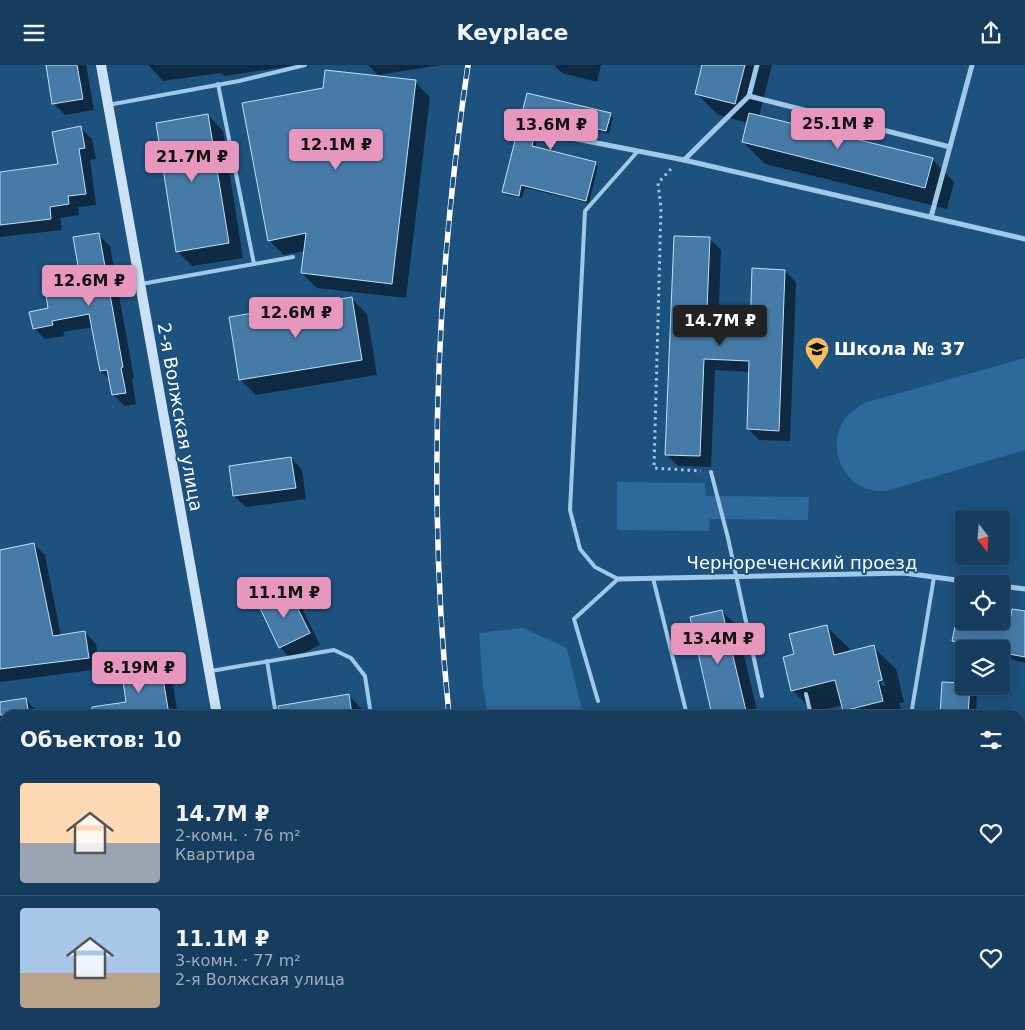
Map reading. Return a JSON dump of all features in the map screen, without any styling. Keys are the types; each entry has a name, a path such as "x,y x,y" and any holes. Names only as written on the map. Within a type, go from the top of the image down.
{"street":[{"name":"2-я Волжская улица","path":"101,65 216,710"},
{"path":"684,160 749,95 757,65"},
{"path":"931,217 972,65"},
{"path":"749,95 950,147"},
{"path":"561,136 684,160 1025,239"},
{"name":"Чернореченский проезд","path":"618,579 904,573 955,580"},
{"path":"1010,587 1025,589"}],"lane":[{"path":"108,105 239,81 305,65"},
{"path":"218,85 254,264"},
{"path":"598,701 574,619 618,579 595,567 580,549 570,510 585,211 638,151"},
{"path":"140,284 293,257"},
{"path":"711,472 762,696"},
{"path":"912,710 934,577"},
{"path":"653,578 686,710"},
{"path":"209,671 334,650 352,658 365,676 371,710"},
{"path":"266,661 275,710"},
{"path":"806,694 810,710"}],"path":[{"path":"684,160 668,171 658,183 661,208 654,468 711,472"}],"shaded area":[{"path":"1025,358 1025,450 886,491 871,490 861,486 846,473 838,454 838,434 846,417 864,403"},
{"path":"617,482 705,483 706,496 809,497 808,520 710,519 709,531 617,530"},
{"path":"523,628 567,648 582,710 487,710 483,686 479,633"}],"building":[{"path":"46,65 77,65 83,99 52,104"},
{"path":"702,65 745,65 735,104 695,94"},
{"path":"325,70 416,80 392,284 301,273 306,233 268,241 242,103 323,88"},
{"path":"527,93 611,113 606,131 539,115 532,146 596,162 586,201 521,185 519,196 502,192"},
{"path":"749,113 933,158 925,188 742,142"},
{"path":"208,114 229,243 176,252 156,123"},
{"path":"81,126 85,148 79,149 86,194 68,196 69,204 50,207 51,219 0,225 0,172 58,164 52,132"},
{"path":"99,233 126,393 112,395 107,370 100,371 89,314 52,321 53,325 33,329 29,312 48,308 45,289 81,283 73,237"},
{"path":"674,236 710,237 706,333 750,335 752,268 785,270 779,431 747,429 749,361 704,359 700,456 665,455"},
{"path":"352,297 362,360 239,380 229,317"},
{"path":"291,457 296,488 233,496 229,466"},
{"path":"34,543 53,636 85,631 89,658 0,669 0,550"},
{"path":"288,589 310,633 279,648 258,604"},
{"path":"1012,609 1025,611 1025,657 1010,654 1010,640 952,641 955,626 955,630 1010,630"},
{"path":"722,610 746,710 711,710 690,617"},
{"path":"827,625 834,655 874,645 882,680 878,681 883,701 843,710 835,680 791,691 783,657 794,654 789,634"},
{"path":"147,663 149,674 162,672 168,710 92,710 92,707 126,702 121,668"},
{"path":"942,682 955,683 955,695 969,695 968,710 940,710"},
{"path":"349,694 351,710 279,710 278,706"},
{"path":"26,698 28,710 0,710 0,702"}],"railway":[{"path":"449,710 438,553 438,390 448,227 468,65"}],"place":[{"name":"Школа № 37","path":"817,370"}]}
